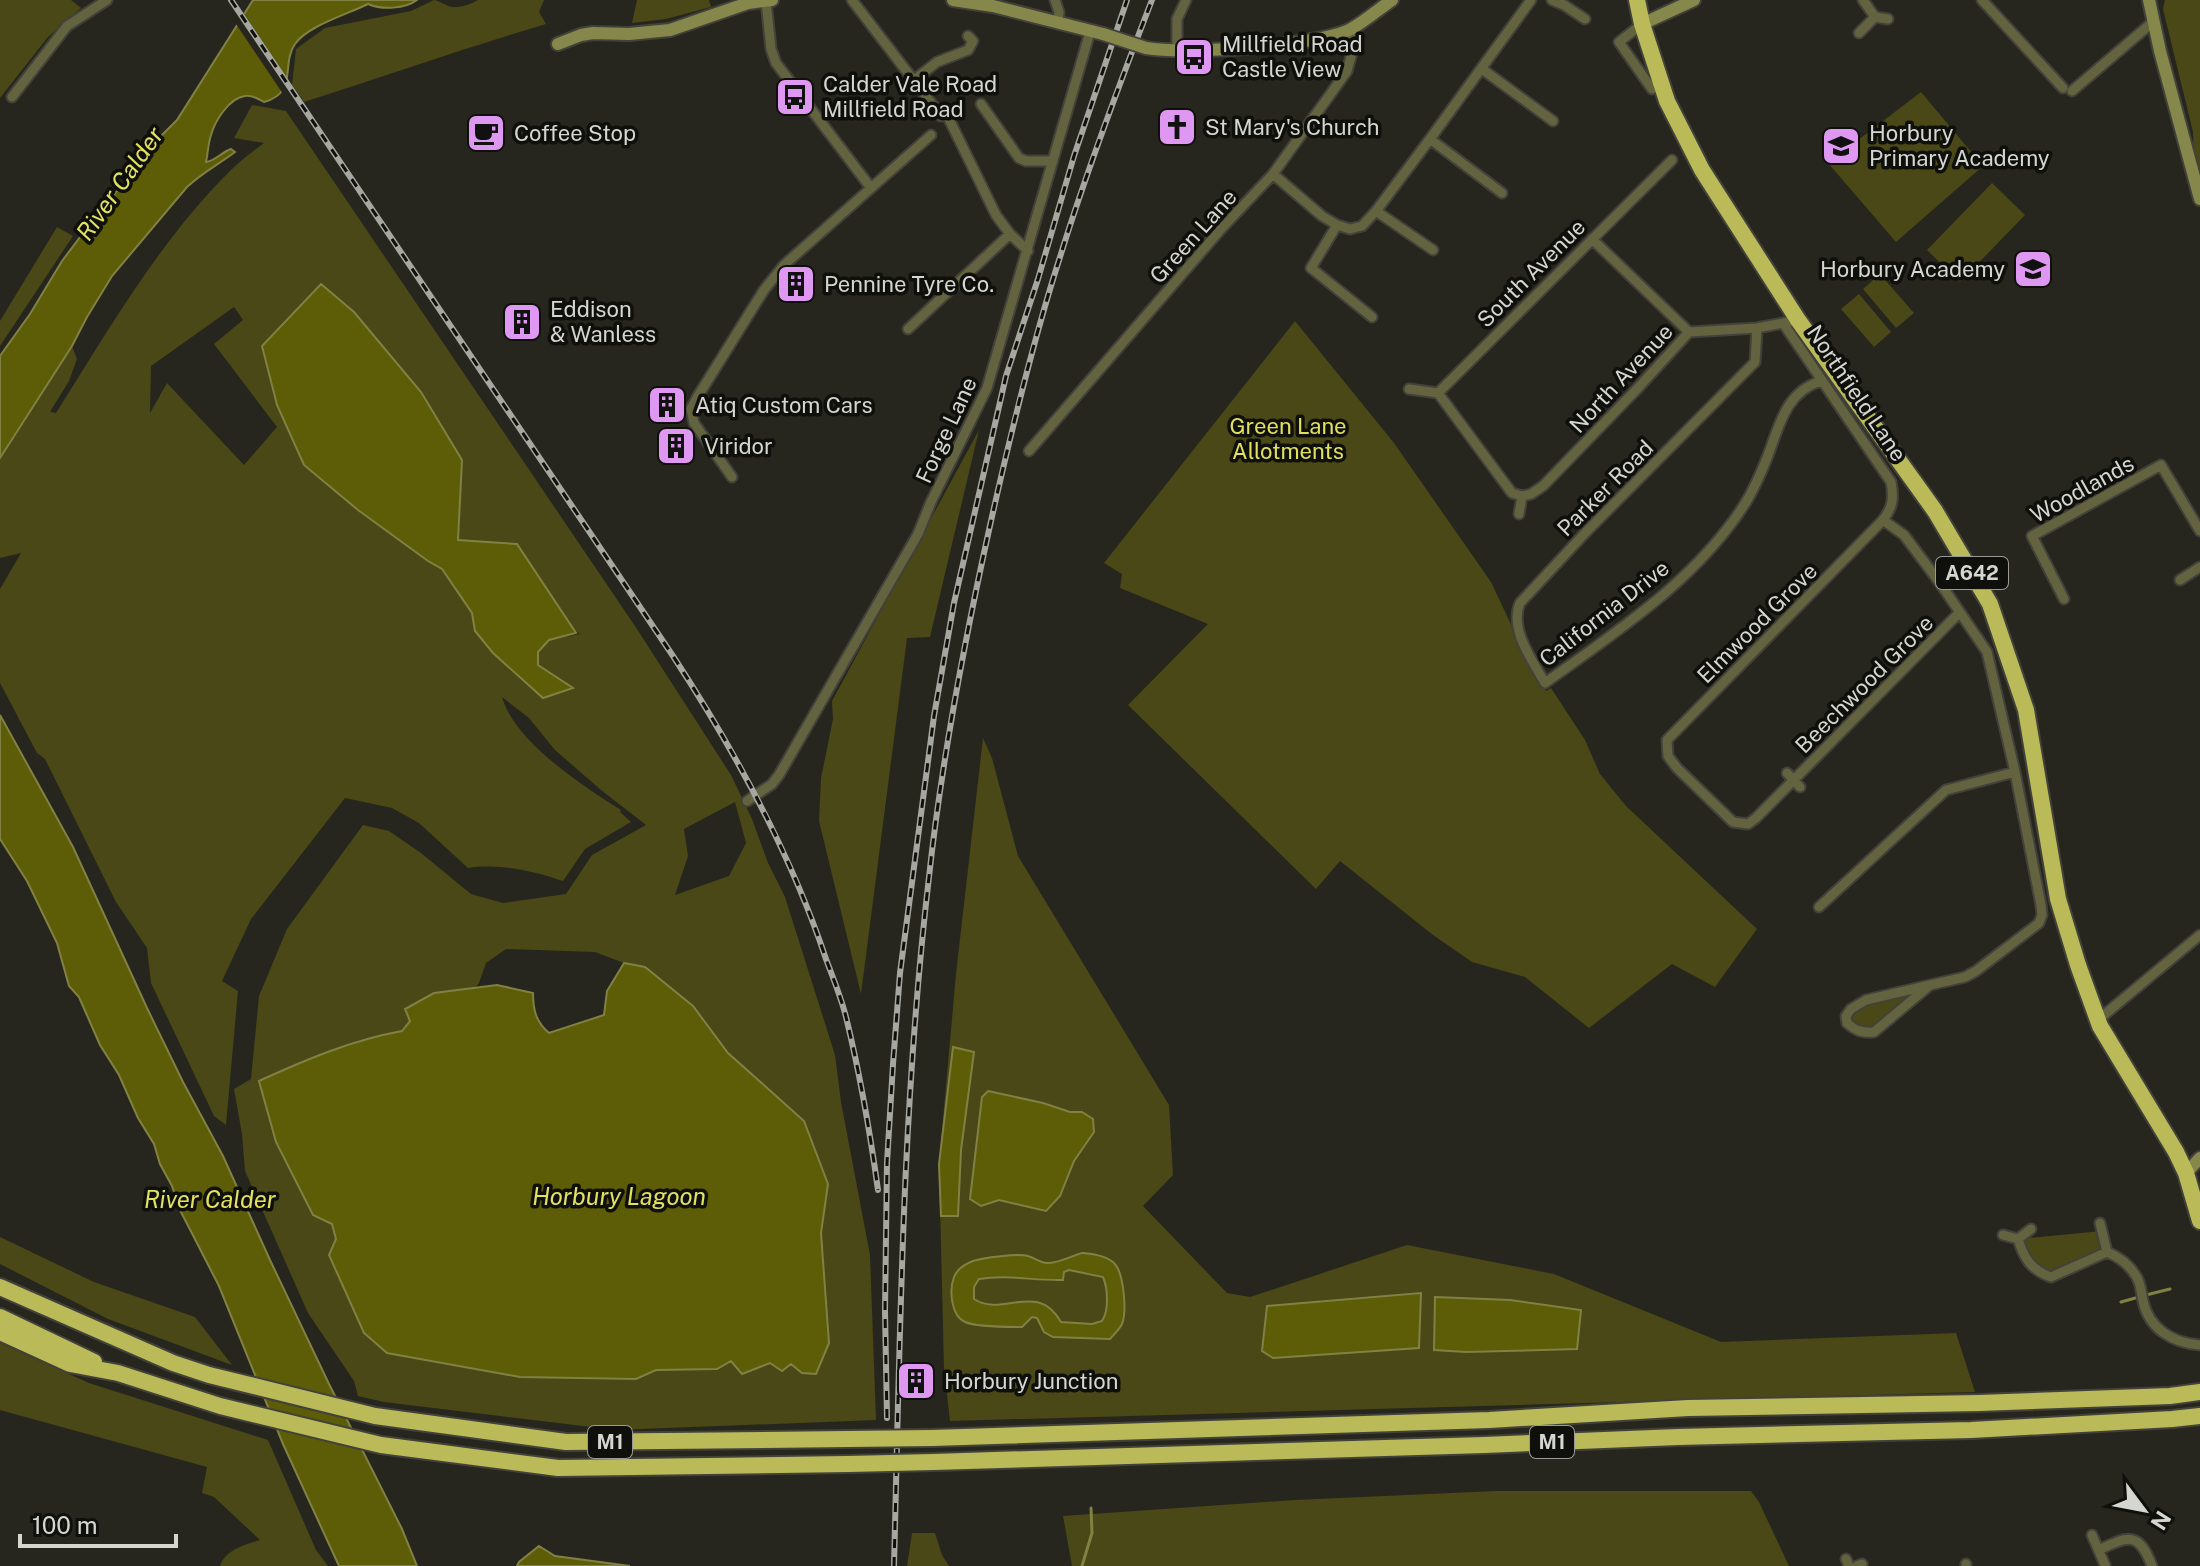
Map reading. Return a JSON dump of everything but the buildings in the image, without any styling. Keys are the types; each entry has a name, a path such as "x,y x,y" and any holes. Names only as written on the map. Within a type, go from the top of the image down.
{"highway":[{"name":"A642","path":"1637,0 1642,24"},
{"name":"Northfield Lane","path":"1642,24 1667,101 1696,159 1790,322 1935,511 1990,604 2026,710 2058,899 2078,965 2100,1026 2176,1152 2186,1173 2200,1221"},
{"path":"0,1279 53,1312"},
{"name":"M1","path":"0,1287 173,1363 209,1375 375,1416 566,1442 932,1438 1489,1420 1688,1408 1979,1403 2170,1396 2200,1392"},
{"name":"M1","path":"0,1317 118,1373 220,1406 381,1445 558,1468 933,1462 1469,1446 1971,1430 2200,1416"},
{"path":"0,1332 70,1364 118,1373"}],"street":[{"path":"12,97 67,26 107,0"},
{"path":"852,0 941,116 947,115 996,215 1028,251"},
{"path":"953,0 1012,5 1146,48 1177,50 1234,48 1322,38 1350,29 1392,0"},
{"path":"1055,0 1058,22"},
{"path":"1177,50 1177,19 1186,0"},
{"path":"1273,174 1337,225 1350,229 1362,226 1531,0"},
{"path":"1552,0 1585,19"},
{"path":"1652,89 1619,42 1642,24 1694,0"},
{"path":"1863,0 1875,17 1888,19"},
{"path":"1982,0 2067,90 2154,21"},
{"path":"2149,0 2200,199"},
{"path":"558,44 593,33 629,34 670,30 748,3 769,1 771,49 776,63 871,188"},
{"path":"1859,33 1875,17"},
{"name":"Green Lane","path":"1029,451 1221,229 1273,174 1347,71 1353,49 1350,29"},
{"name":"Forge Lane","path":"747,801 772,784 779,775 918,534 987,388 1053,161 1096,33"},
{"path":"914,80 937,62 968,50 973,41 968,36"},
{"path":"1482,69 1553,121"},
{"path":"981,104 1019,158 1053,161"},
{"path":"732,477 694,423 691,409 698,396 771,280 794,255 931,135"},
{"path":"1430,139 1502,193"},
{"name":"South Avenue","path":"1438,393 1672,160"},
{"path":"1376,211 1433,250"},
{"path":"1337,225 1311,268 1372,317"},
{"path":"908,329 1010,234"},
{"path":"1592,239 1689,332"},
{"name":"North Avenue","path":"1522,496 1543,486 1689,332 1757,328 1790,322"},
{"name":"Northfield Lane","path":"1790,322 1821,381 1891,482 1894,496 1891,509 1883,520"},
{"name":"Parker Road","path":"1545,683 1519,632 1516,613 1520,603 1755,362 1757,328"},
{"name":"California Drive","path":"1545,683 1656,601 1721,535 1756,484 1787,407 1809,385 1821,381"},
{"path":"1409,389 1438,393 1512,493 1522,496 1519,514"},
{"name":"Woodlands","path":"2064,599 2032,536 2161,465 2200,531"},
{"path":"2189,513 2200,508"},
{"path":"1883,520 1904,535 1987,652 2041,905 2039,923 1976,971 1965,977 1930,985 1858,1003 1846,1016 1847,1023 1854,1030 1874,1032 1930,985"},
{"name":"Elmwood Grove","path":"1668,756 1667,740 1883,520"},
{"path":"2184,565 2190,575"},
{"path":"2180,580 2200,567"},
{"name":"Beechwood Grove","path":"1668,756 1733,822 1748,824 1959,613"},
{"path":"1819,907 1946,790 2015,772"},
{"path":"2019,797 2039,791"},
{"path":"2098,1020 2200,935"},
{"path":"2186,1173 2200,1158"},
{"path":"2100,1223 2107,1252"},
{"path":"2018,1239 2031,1229"},
{"path":"2003,1235 2018,1239"},
{"path":"2018,1239 2033,1268 2051,1277 2107,1252 2117,1256 2129,1265 2138,1278 2143,1303 2158,1329 2186,1344 2200,1345"},
{"path":"2092,1535 2105,1565"},
{"path":"2099,1550 2123,1538 2132,1539 2145,1548 2152,1566"}],"green space":[{"path":"0,0 71,0 81,8 48,37 0,98"},
{"path":"434,0 455,7 478,0 544,0 539,12 546,24 304,102 292,85 296,49 325,28 411,11"},
{"path":"637,0 709,0 711,7 666,19 632,23"},
{"path":"2165,0 2200,0 2200,199 2194,178 2193,132 2163,9"},
{"path":"1921,92 1983,166 1896,242 1828,163"},
{"path":"252,105 286,111 635,626 731,775 785,897 835,1055 870,1255 876,1420 616,1430 384,1402 358,1396 354,1381 308,1313 245,1171 234,1089 251,1079 259,996 287,929 363,825 389,831 471,894 503,903 566,894 592,855 646,825 555,750 529,718 502,697 509,714 535,746 570,776 621,810 631,822 585,849 563,881 517,869 468,868 419,823 392,808 345,798 251,919 222,981 238,991 226,1125 214,1116 151,983 147,948 116,902 45,759 37,753 0,683 0,589 21,553 0,558 0,458 72,346 77,359 69,381 50,412 56,413 137,286 181,226 231,170 264,143 234,138","holes":["321,284 354,312 421,392 462,460 458,541 517,544 574,630 580,634 549,640 538,652 538,665 572,688 543,698 493,653 475,631 472,613 442,569 428,561","234,307 243,320 214,344 277,427 244,465 167,383 150,413 151,366","735,802 746,843 729,876 675,895 688,856 684,829","506,949 595,952 645,967 693,1006 728,1053 804,1122 828,1184 821,1233 829,1343 791,1364 770,1363 756,1369 731,1361 696,1370 656,1370 636,1379 520,1377 336,1239 332,1224 313,1214 276,1142 378,1036 402,1031 410,1021 405,1009 434,993 475,988 486,963"]},
{"path":"1992,183 2025,215 1960,282 1927,250"},
{"path":"57,227 73,236 0,346 0,321"},
{"path":"1880,274 1914,313 1896,328 1863,289"},
{"path":"1859,294 1891,332 1874,347 1841,309"},
{"name":"Green Lane Allotments","path":"1295,321 1394,443 1491,582 1546,691 1551,688 1585,740 1600,774 1626,806 1757,929 1715,987 1672,964 1589,1028 1525,977 1472,962 1340,861 1316,889 1128,705 1208,624 1120,588 1122,574 1104,563"},
{"path":"979,430 930,637 907,638 861,994 819,821 821,778 833,719 832,701"},
{"path":"983,738 992,758 1018,856 1169,1105 1173,1175 1143,1206 1227,1293 1250,1297 1407,1245 1554,1274 1721,1342 1956,1333 1975,1392 950,1421 944,1368 939,1164 956,974"},
{"path":"1930,985 1874,1032 1847,1023 1851,1009"},
{"path":"2102,1231 2107,1252 2060,1274 2042,1274 2018,1239"},
{"path":"0,1237 94,1282 195,1317 232,1365 108,1319 0,1264"},
{"path":"0,1343 89,1383 268,1440 316,1550 328,1566 220,1566 231,1552 260,1540 214,1497 202,1493 207,1467 0,1410"},
{"path":"1496,1491 1751,1491 1789,1566 1072,1566 1063,1516 1295,1500"},
{"path":"912,1533 935,1533 949,1566 907,1566"}],"water":[{"name":"River Calder","path":"253,0 417,0 393,8 368,4 318,26 295,44 285,85 275,98 264,102 245,96 228,106 213,129 206,162 231,149 235,152 187,187 112,276 72,346 0,458 0,356 62,261 99,212 112,204 115,193 157,140 177,120"},
{"path":"321,284 354,312 421,392 462,460 458,540 517,544 576,633 549,640 538,652 538,665 573,688 543,698 493,653 475,631 472,613 442,569 358,510 304,465 277,405 262,346"},
{"path":"0,715 73,847 147,1008 223,1156 417,1566 339,1566 283,1444 219,1286 181,1212 154,1144 100,1045 79,997 69,986 57,943 27,881 0,839"},
{"name":"Horbury Lagoon","path":"624,963 645,967 693,1006 728,1053 804,1121 828,1184 821,1233 829,1343 816,1374 802,1373 791,1364 782,1371 770,1363 742,1374 731,1361 717,1369 656,1370 636,1379 520,1377 387,1353 364,1333 329,1255 336,1239 332,1224 313,1215 276,1142 259,1081 329,1052 402,1031 410,1021 405,1009 434,993 497,985 533,993 536,1015 549,1033 604,1015 607,991"},
{"path":"953,1047 974,1052 961,1150 958,1216 941,1216 939,1164"},
{"path":"988,1091 1070,1112 1082,1112 1093,1119 1094,1132 1074,1161 1060,1196 1046,1211 999,1200 981,1206 970,1199 982,1097"},
{"path":"1082,1253 1106,1258 1113,1262 1120,1274 1124,1318 1110,1339 1053,1337 1044,1332 1037,1318 1032,1317 1022,1327 1001,1327 970,1324 957,1314 952,1302 952,1282 962,1267 973,1261 1017,1255 1050,1263","holes":["1069,1270 1103,1277 1107,1293 1106,1311 1102,1321 1092,1324 1061,1322 1052,1310 1041,1303 1031,1301 996,1305 974,1299 974,1287 979,1279 1063,1280 1064,1272"]},
{"path":"1421,1293 1419,1348 1273,1358 1262,1351 1267,1306"},
{"path":"1435,1297 1510,1300 1581,1310 1577,1349 1434,1350"},
{"path":"539,1546 555,1556 630,1566 517,1566"}],"pier":[{"path":"241,9 290,83 283,94 234,21"}],"waterway":[{"path":"2146,1295 2170,1289"},
{"path":"2121,1302 2139,1297"},
{"path":"1082,1566 1092,1533 1091,1508"}],"railway":[{"path":"231,0 673,656 739,765 796,879 842,1002 860,1081 878,1190"},
{"path":"887,1418 887,1163 893,1064 900,973 934,716 954,603 1006,376 1074,156 1127,0"},
{"path":"894,1566 904,1221 913,1049 929,877 947,742 981,565 1031,355 1081,192 1152,0"}],"place":[{"name":"Millfield Road Castle View","path":"1194,57"},
{"name":"Calder Vale Road Millfield Road","path":"795,97"},
{"name":"St Mary's Church","path":"1177,127"},
{"name":"Coffee Stop","path":"486,133"},
{"name":"Horbury Primary Academy","path":"1841,146"},
{"name":"Horbury Academy","path":"2033,269"},
{"name":"Pennine Tyre Co.","path":"796,284"},
{"name":"Eddison & Wanless","path":"522,322"},
{"name":"Atiq Custom Cars","path":"667,405"},
{"name":"Viridor","path":"676,446"},
{"name":"Horbury Junction","path":"916,1381"}]}
